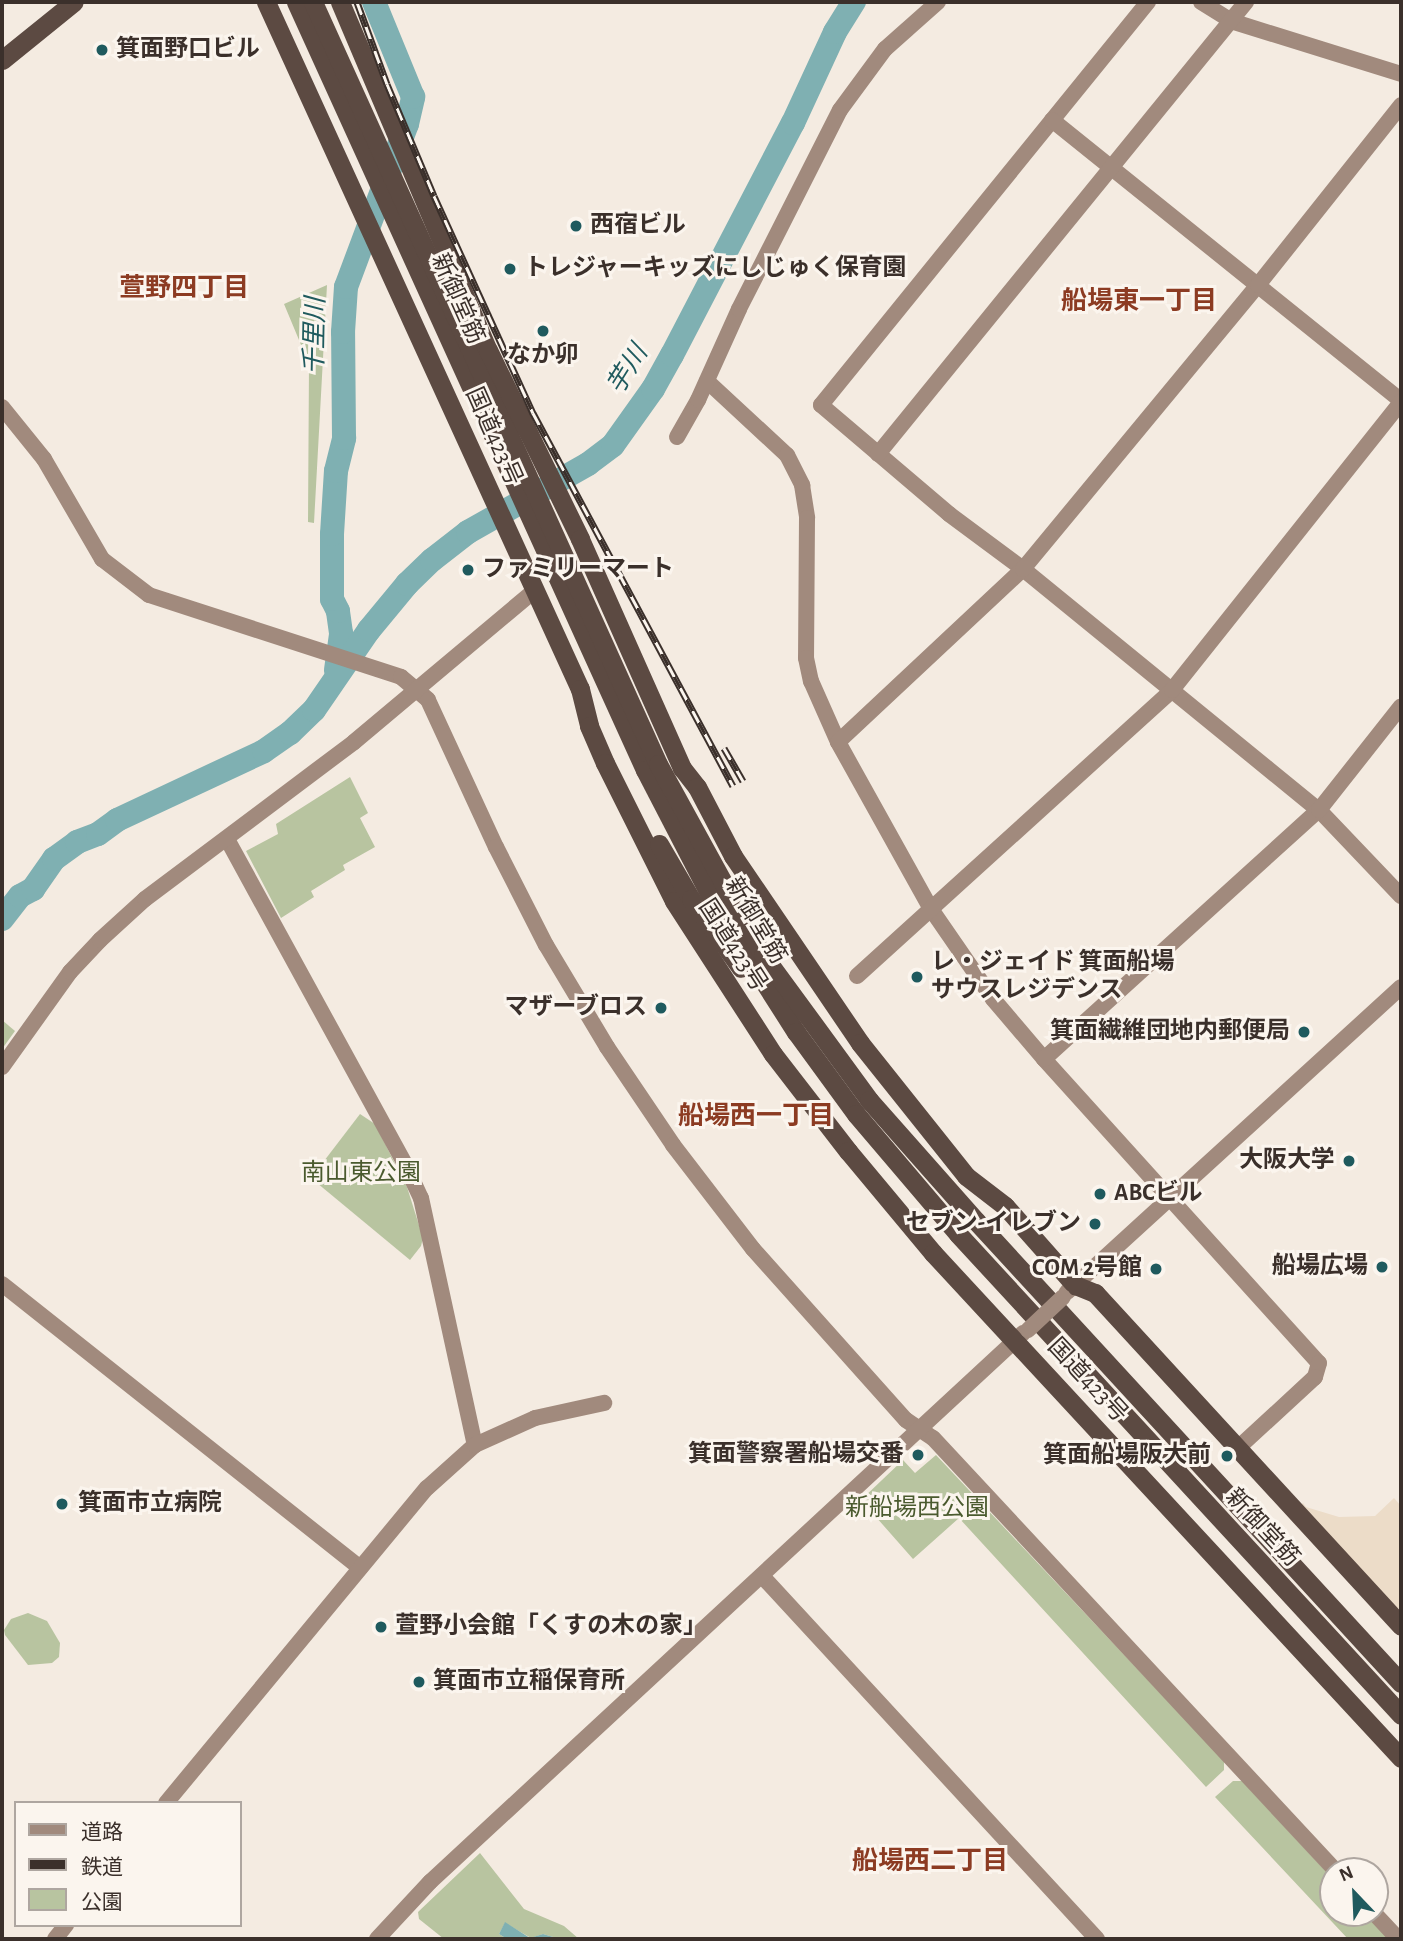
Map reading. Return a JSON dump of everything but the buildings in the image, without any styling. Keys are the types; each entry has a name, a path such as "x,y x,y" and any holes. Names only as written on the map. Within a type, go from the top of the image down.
{"highway":[{"path":"2,60 74,2"},
{"name":"国道423号","path":"266,2 580,689 589,726 605,763 674,901 773,1054 848,1151 933,1253 1021,1335 1401,1758"},
{"name":"新御堂筋","path":"296,2 531,482 679,836 715,905 803,1026 856,1114 958,1234 1401,1715"},
{"name":"新御堂筋","path":"313,2 397,206"},
{"name":"国道423号","path":"340,2 488,350 531,482 543,508 580,539 682,768 697,787 733,856 796,953 886,1078 965,1176 1004,1206 1069,1291 1095,1293 1401,1626"},
{"path":"580,689 634,801 691,900 769,1006 803,1026"},
{"path":"682,768 803,1026"},
{"name":"新御堂筋","path":"803,1026 967,1211 1401,1683"}],"street":[{"path":"677,437 840,110 879,57 938,2"},
{"path":"1148,2 821,405 949,514 1023,569 1319,810 1401,897"},
{"path":"1201,2 1231,21 1401,74"},
{"path":"878,454 1246,2"},
{"path":"838,742 1023,569 1258,285 1401,105"},
{"path":"857,976 1171,690 1401,402 1052,120"},
{"path":"707,381 787,456 802,485 807,518 806,658 811,681 838,742 931,909 993,999 1044,1059 1319,1363 1315,1377 1238,1448"},
{"path":"2,407 44,459 102,559 149,595 311,650 401,677 428,700 496,847 540,932 614,1058 673,1144 753,1249 906,1420 933,1438 1323,1857"},
{"path":"2,1068 70,972 145,899 354,742 535,590"},
{"path":"1044,1059 1319,810 1401,706"},
{"path":"227,839 421,1198 475,1445"},
{"path":"377,1939 430,1882 1401,987"},
{"path":"2,1284 360,1568"},
{"path":"168,1801 427,1488 475,1445 535,1418 604,1403"},
{"path":"762,1576 1097,1939"}],"green space":[{"path":"327,285 314,523 308,522 309,364 284,304"},
{"path":"350,777 368,813 360,818 375,847 343,865 345,870 311,891 314,897 281,918 246,851 278,834 276,824"},
{"path":"2,1020 15,1031 2,1049"},
{"name":"南山東公園","path":"360,1114 375,1124 407,1187 423,1238 421,1246 410,1260 311,1178"},
{"name":"新船場西公園","path":"936,1455 1224,1761 1224,1770 1206,1787 959,1518 913,1559 861,1500 903,1460 915,1473"},
{"path":"28,1613 47,1621 60,1643 59,1657 52,1663 28,1665 5,1635 4,1630 11,1619"},
{"path":"1233,1781 1242,1781 1319,1864 1319,1908 1215,1797"},
{"path":"480,1853 524,1909 564,1926 579,1939 560,1939 543,1934 531,1938 505,1923 499,1934 507,1939 444,1939 419,1919 418,1912"},
{"path":"1337,1927 1377,1927 1389,1939 1348,1939"}],"shaded area":[{"path":"1394,1498 1401,1506 1400,1608 1394,1609 1299,1506 1303,1503 1306,1507 1339,1517 1375,1516"}],"water":[{"path":"505,1922 530,1938 543,1934 560,1939 507,1939 499,1934"}],"waterway":[{"name":"千里川","path":"336,670 341,633 338,611 332,599 332,534 336,471 344,438 343,332 346,287 407,124 413,97 374,2"},
{"name":"芋川","path":"2,919 20,896 33,889 54,859 77,842 98,834 117,820 264,751 290,733 314,710 369,630 407,584 432,560 468,532 588,464 613,445 653,389 672,355 793,123 835,32 854,2"}],"railway":[{"path":"357,2 387,84 434,196 533,413 733,786"},
{"path":"724,748 743,781"}],"place":[{"name":"箕面野口ビル","path":"102,50"},
{"name":"西宿ビル","path":"576,226"},
{"name":"トレジャーキッズにしじゅく保育園","path":"510,269"},
{"name":"なか卯","path":"543,331"},
{"name":"ファミリーマート","path":"468,570"},
{"name":"レ・ジェイド 箕面船場 サウスレジデンス","path":"917,977"},
{"name":"マザーブロス","path":"661,1008"},
{"name":"箕面繊維団地内郵便局","path":"1304,1032"},
{"name":"大阪大学","path":"1349,1161"},
{"name":"ABCビル","path":"1100,1194"},
{"name":"セブン-イレブン","path":"1095,1224"},
{"name":"船場広場","path":"1382,1267"},
{"name":"COM 2号館","path":"1156,1269"},
{"name":"箕面警察署船場交番","path":"918,1455"},
{"name":"箕面船場阪大前","path":"1227,1456"},
{"name":"箕面市立病院","path":"62,1504"},
{"name":"萱野小会館「くすの木の家」","path":"381,1627"},
{"name":"箕面市立稲保育所","path":"419,1682"}],"district":[{"name":"萱野四丁目","path":"184,289"},
{"name":"船場東一丁目","path":"1139,302"},
{"name":"船場西一丁目","path":"756,1117"},
{"name":"船場西二丁目","path":"930,1862"}]}
